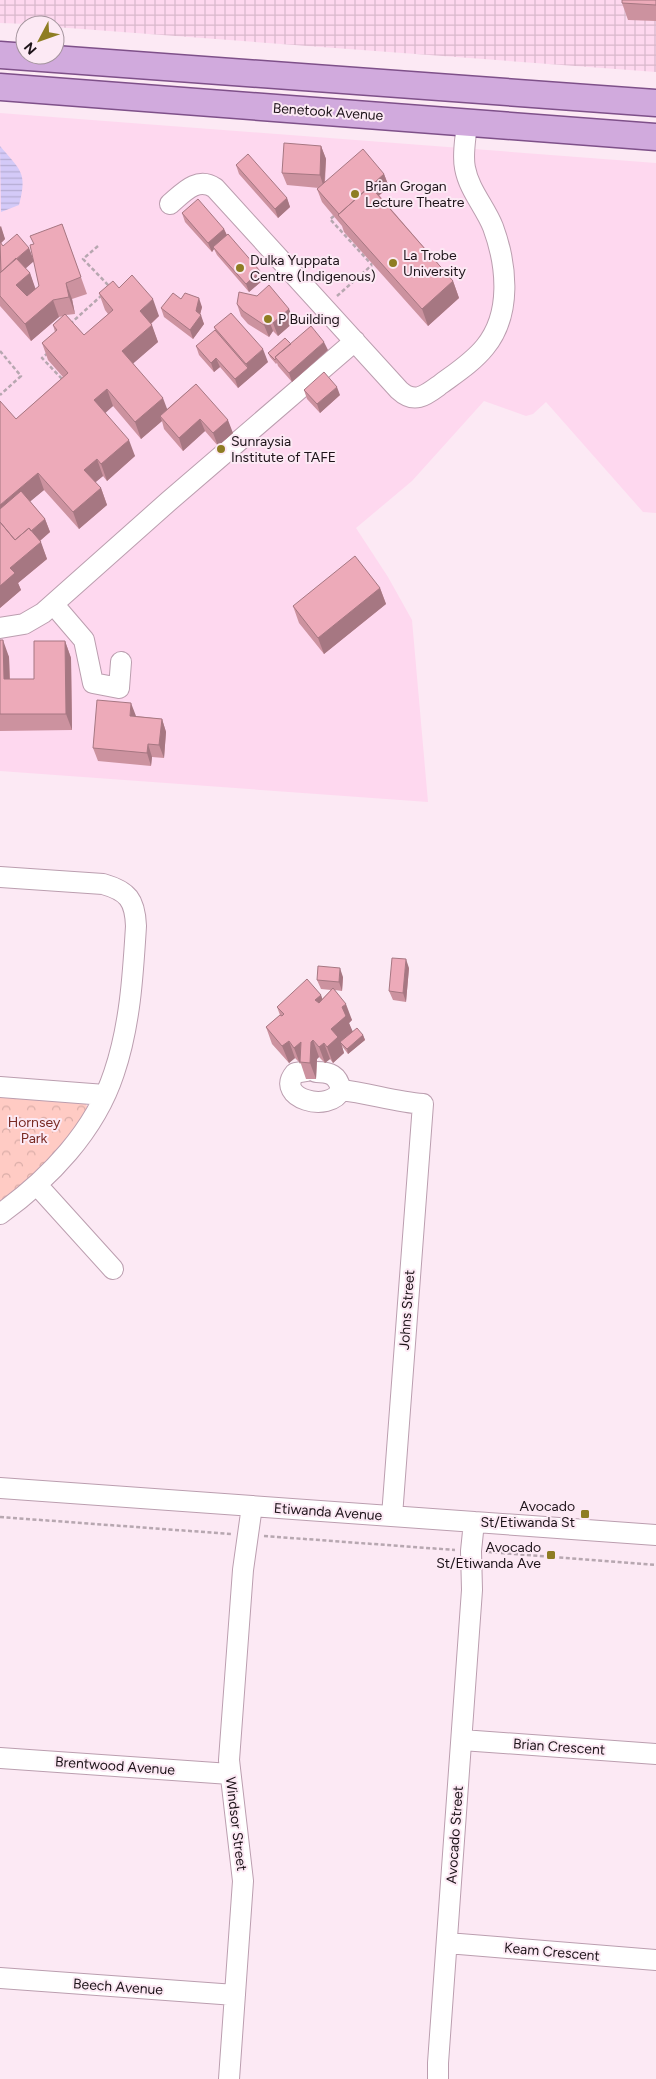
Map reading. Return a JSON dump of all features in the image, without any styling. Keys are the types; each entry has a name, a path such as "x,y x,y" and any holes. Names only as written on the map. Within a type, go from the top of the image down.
{"main road":[{"path":"0,55 656,103"},
{"name":"Benetook Avenue","path":"0,87 656,137"},
{"path":"456,88 460,122"}],"street":[{"path":"170,204 196,184 203,183 215,188 399,390 407,396 420,398 428,394 480,354 494,335 500,321 505,288 499,246 490,220 478,201 465,167 460,122"},
{"path":"0,628 24,624 36,619 54,605 177,494 355,340"},
{"path":"54,605 84,640 93,683 119,688 121,662"},
{"path":"0,876 103,884 122,891 132,903 136,914 128,1015 114,1074 105,1095 76,1142 59,1162 37,1185 0,1214"},
{"path":"311,1071 328,1072 333,1074 339,1081 341,1090 336,1098 327,1101 300,1098 292,1092 291,1081 295,1073 311,1071"},
{"path":"0,1087 105,1095"},
{"name":"Johns Street","path":"341,1090 423,1104 392,1516"},
{"path":"37,1185 113,1269"},
{"name":"Etiwanda Avenue","path":"0,1488 656,1535"},
{"name":"Windsor Street","path":"229,2079 243,1881 229,1760 248,1506"},
{"name":"Avocado Street","path":"438,2079 478,1522"},
{"name":"Brian Crescent","path":"462,1740 656,1754"},
{"name":"Brentwood Avenue","path":"0,1758 230,1774"},
{"name":"Keam Crescent","path":"447,1943 656,1960"},
{"name":"Beech Avenue","path":"0,1978 235,1995"}],"path":[{"path":"324,306 373,264 330,219 334,216"},
{"path":"98,246 83,259 98,272 110,288"},
{"path":"64,329 104,294"},
{"path":"53,348 42,358 64,382 62,385"},
{"path":"0,351 21,376 0,395"},
{"path":"0,1517 656,1565"}],"shaded area":[{"path":"0,0 656,0 656,72 65,28 65,15 15,15 15,24 0,23"},
{"name":"Sunraysia Institute of TAFE","path":"0,113 656,163 656,513 643,512 546,402 533,414 526,416 484,401 412,481 356,528 388,577 412,620 428,802 0,771"},
{"path":"0,146 20,172 23,185 19,205 1,212"}],"green space":[{"name":"Hornsey Park","path":"0,1095 84,1101 88,1108 67,1142 0,1205"}],"building":[{"path":"622,0 656,0 656,5 622,3"},
{"path":"284,143 321,146 320,175 282,173"},
{"path":"363,149 384,174 339,214 317,189"},
{"path":"248,154 287,198 275,209 236,165"},
{"path":"370,186 453,281 422,309 338,215"},
{"path":"198,199 224,229 208,243 182,213"},
{"path":"62,224 81,277 66,283 69,297 53,300 25,324 0,296 0,273 16,258 30,273 16,285 27,296 39,286 30,245 34,244 30,236"},
{"path":"17,234 29,248 1,272 0,242 3,246"},
{"name":"Dulka Yuppata Centre (Indigenous)","path":"228,234 260,271 246,284 213,247"},
{"path":"132,275 153,299 140,311 152,325 122,351 163,398 135,422 107,389 94,400 129,440 101,464 97,459 84,470 101,488 73,512 38,473 0,505 0,401 16,419 68,373 42,343 57,330 53,325 65,314 84,335 113,310 99,293 113,281 119,288"},
{"path":"269,285 289,309 273,323 268,318 264,325 243,311 237,304 239,292 257,296"},
{"path":"173,293 181,299 185,293 199,298 196,311 201,315 190,330 161,308"},
{"path":"231,313 263,349 246,364 214,327"},
{"path":"311,326 324,342 289,373 275,357"},
{"path":"215,330 248,368 235,379 216,358 211,363 196,346"},
{"path":"285,338 291,344 275,357 275,360 268,353"},
{"path":"324,372 337,387 317,404 304,390"},
{"path":"196,384 228,420 213,433 200,419 179,438 160,416"},
{"path":"21,491 45,519 31,531 29,528 15,540 0,522 0,509"},
{"path":"0,522 15,540 29,528 41,542 10,568 15,573 0,586"},
{"path":"355,556 380,588 318,638 293,606"},
{"path":"0,640 3,640 4,679 34,679 34,641 65,641 66,714 0,714"},
{"path":"97,700 131,703 130,716 162,719 159,745 148,744 147,753 93,748"},
{"path":"392,958 406,959 403,993 389,991"},
{"path":"318,966 340,968 339,982 317,980"},
{"path":"307,979 321,995 315,1000 319,1003 333,988 346,1004 342,1007 346,1016 331,1029 338,1037 327,1047 324,1043 319,1047 313,1040 311,1042 310,1063 300,1062 301,1042 294,1048 289,1041 282,1046 266,1027 280,1015 284,1014 277,1007"},
{"path":"357,1028 363,1035 347,1049 340,1042"}],"place":[{"name":"Brian Grogan Lecture Theatre","path":"355,194"},
{"name":"La Trobe University","path":"393,263"},
{"name":"Dulka Yuppata Centre (Indigenous)","path":"240,268"},
{"name":"P Building","path":"268,319"},
{"name":"Sunraysia Institute of TAFE","path":"221,449"},
{"name":"Avocado St/Etiwanda St","path":"585,1514"},
{"name":"Avocado St/Etiwanda Ave","path":"551,1555"}]}
